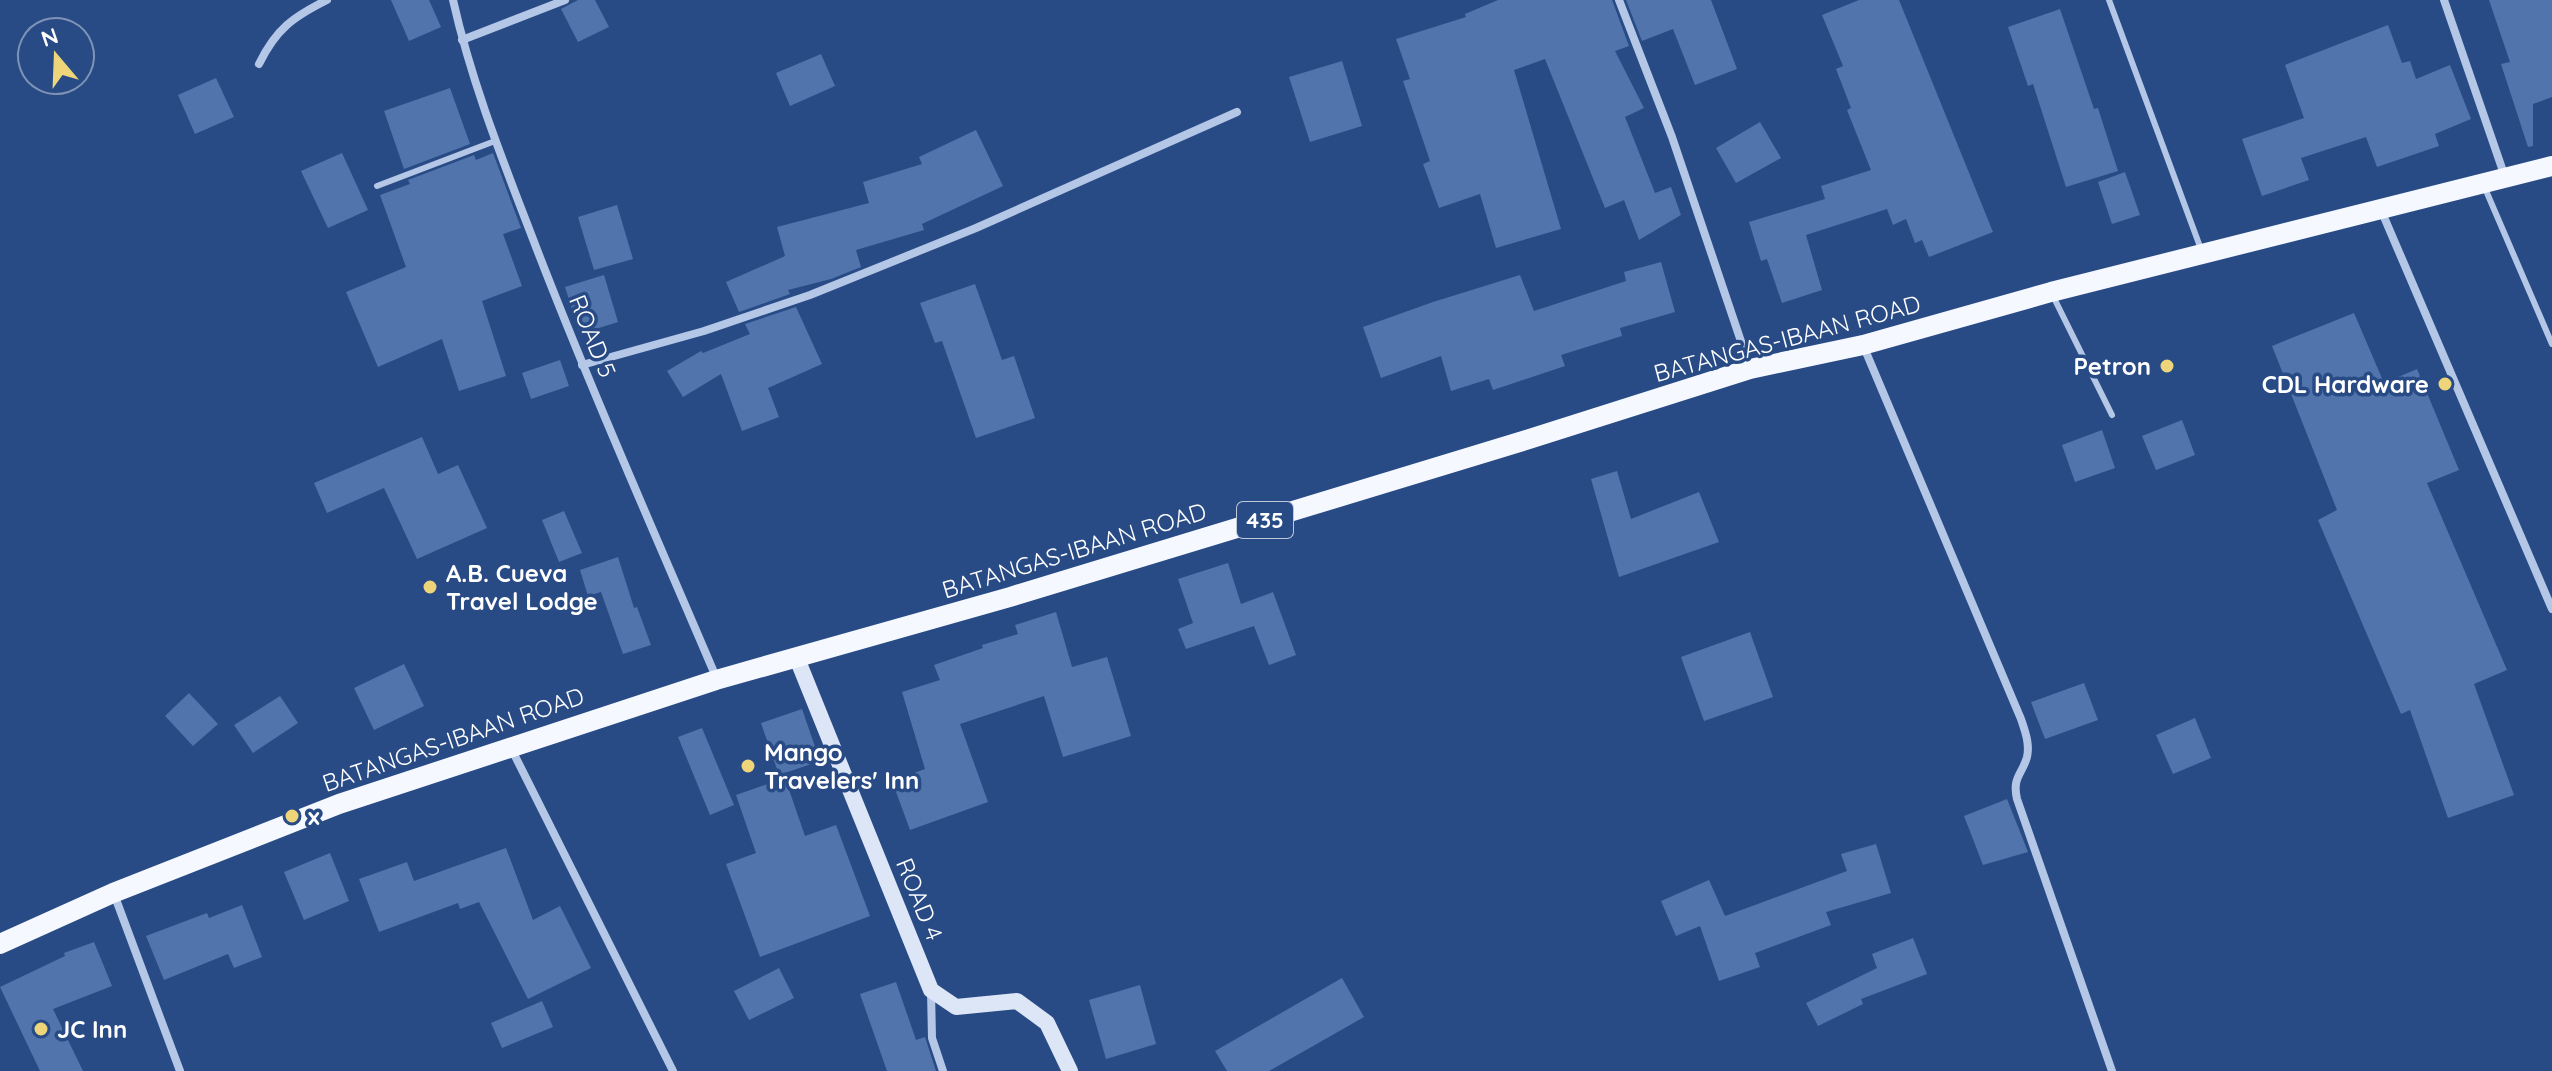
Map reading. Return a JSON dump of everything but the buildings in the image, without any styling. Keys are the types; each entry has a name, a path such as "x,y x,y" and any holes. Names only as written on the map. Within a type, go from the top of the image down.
{"main road":[{"name":"BATANGAS-IBAAN ROAD","path":"0,944 113,893 339,804 716,680 1010,597 1750,369 1863,345 2051,292 2552,166"}],"street":[{"path":"259,64 270,41 296,15 327,0"},
{"name":"ROAD 5","path":"453,0 462,40 495,141 582,365 716,680"},
{"path":"462,40 565,0"},
{"path":"1619,0 1672,137 1750,369"},
{"path":"2444,0 2505,177"},
{"path":"582,365 704,331 810,295 976,228 1237,112"},
{"path":"2381,209 2552,609"},
{"path":"1863,345 2021,719 2028,740 2027,757 2014,786 2017,799 2112,1071"},
{"name":"ROAD 4","path":"796,656 931,990"},
{"path":"510,746 673,1071"},
{"path":"113,893 180,1071"},
{"path":"931,990 932,1038 943,1071"},
{"path":"931,990 956,1007 1017,1001 1047,1023 1070,1071"}],"lane":[{"path":"2109,0 2203,255"},
{"path":"377,186 495,141"},
{"path":"2482,183 2552,344"},
{"path":"2051,292 2112,415"}],"place":[{"name":"Petron","path":"2167,366"},
{"name":"CDL Hardware","path":"2445,384"},
{"name":"A.B. Cueva Travel Lodge","path":"430,587"},
{"name":"Mango Travelers' Inn","path":"748,766"},
{"name":"x","path":"292,816"},
{"name":"JC Inn","path":"41,1029"}]}
